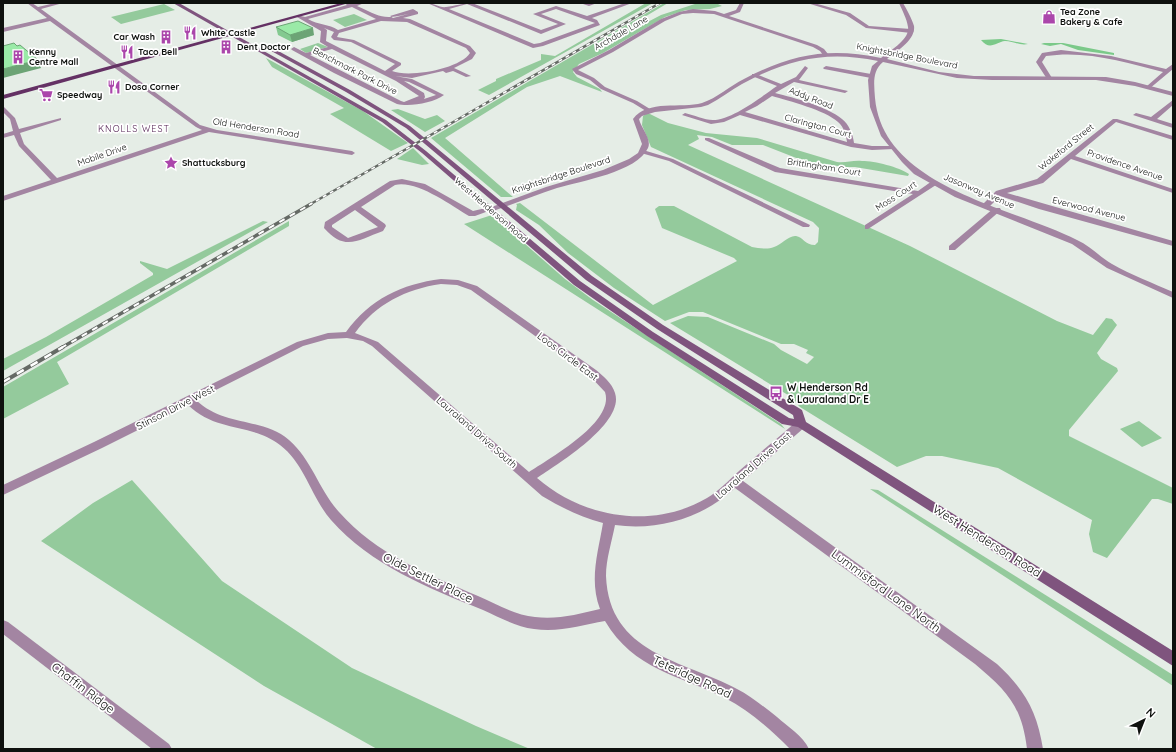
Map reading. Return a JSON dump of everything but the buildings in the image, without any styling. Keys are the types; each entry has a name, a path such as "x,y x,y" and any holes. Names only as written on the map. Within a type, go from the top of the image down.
{"main road":[{"name":"West Henderson Road","path":"175,3 384,121 424,152 577,283 610,307 786,422 801,424 1173,659"},
{"path":"187,3 248,36"},
{"path":"3,97 232,34 349,4"},
{"name":"West Henderson Road","path":"261,43 408,127 589,278 660,327 798,413 801,424"}],"street":[{"name":"Old Henderson Road","path":"29,3 193,122 208,130 352,152"},
{"path":"36,8 61,3"},
{"path":"304,19 349,4 362,3"},
{"path":"429,3 530,45 542,45 598,24 557,5 536,14 563,24 541,32 467,3 445,9"},
{"path":"582,3 589,5 596,3"},
{"path":"587,18 630,3"},
{"path":"724,16 738,11 742,3"},
{"path":"810,3 848,14 868,27 911,30"},
{"path":"826,68 871,76 875,66 908,38 911,26 900,3"},
{"path":"349,4 382,19 397,18 416,13 411,10 382,19 337,32 334,37 336,39 352,41 399,64 388,71 406,76 421,75 463,62 473,55 472,50 468,47 408,20 397,18"},
{"name":"Archdale Lane","path":"648,110 635,102 603,88 592,79 578,73 575,69 611,51 659,22 681,13 703,11 724,16 815,46 822,50 825,54"},
{"path":"299,16 324,30 322,41 396,79 410,80 428,77 453,69 468,76"},
{"path":"3,30 51,19"},
{"path":"317,25 325,25 337,32"},
{"path":"305,55 332,47"},
{"name":"Benchmark Park Drive","path":"294,49 399,103 409,103 421,98 423,95 396,79"},
{"path":"1049,78 1042,70 1039,62 1044,56 1056,52 1100,55 1167,71"},
{"name":"Knightsbridge Boulevard","path":"648,110 678,109 703,104 715,99 754,75 797,59 825,54 855,55 950,75 969,77 1097,78 1149,87 1173,94"},
{"path":"1149,87 1173,66"},
{"path":"685,115 715,122 722,121 740,113 772,94 781,86 798,78 805,68"},
{"path":"754,75 781,86"},
{"name":"Jasonway Avenue","path":"871,76 873,107 884,136 904,162 935,183 985,206 1074,242 1110,266 1173,295"},
{"path":"409,103 413,104 441,94 410,80"},
{"path":"792,80 844,91"},
{"name":"Addy Road","path":"772,94 797,102 840,120 851,138 851,145"},
{"path":"1152,120 1173,102"},
{"path":"3,108 16,122 18,140 22,147 56,181"},
{"path":"648,110 639,114 636,119 646,142 643,152 671,160 806,225"},
{"name":"Clarington Court","path":"740,113 851,145 872,148 892,148"},
{"path":"1136,114 1173,126"},
{"path":"1158,115 1173,119"},
{"path":"3,136 59,119"},
{"name":"Wakeford Street","path":"985,206 999,193 1040,181 1115,120 1173,138"},
{"name":"Mobile Drive","path":"3,199 208,130"},
{"name":"Brittingham Court","path":"707,139 778,170 919,193"},
{"name":"Knightsbridge Boulevard","path":"356,207 382,226 380,229 349,242 327,226 356,207 393,183 402,181 422,186 472,214 605,172 627,162 643,152"},
{"name":"Providence Avenue","path":"1071,157 1173,191"},
{"name":"Moss Court","path":"868,227 935,183"},
{"name":"Everwood Avenue","path":"999,193 1033,205 1109,224 1173,244"},
{"path":"952,248 997,210"},
{"name":"Loos Circle East","path":"349,334 354,324 374,307 412,287 438,281 467,284 596,375 607,387 611,395 609,411 596,428 529,478"},
{"name":"Stinson Drive West","path":"3,490 189,400 300,344 324,336 349,334"},
{"name":"Lauraland Drive South","path":"349,334 366,338 375,344 546,493 575,510 610,520"},
{"name":"Olde Settler Place","path":"189,400 207,417 254,428 270,434 281,441 301,459 333,515 348,530 383,557 426,579 507,614 541,624 556,624 608,614"},
{"name":"Lauraland Drive East","path":"610,520 641,522 675,517 708,503 735,482 801,424"},
{"name":"Lummisford Lane North","path":"735,482 980,659 1007,682 1027,712 1034,732 1036,749"},
{"name":"Teteridge Road","path":"610,520 600,574 601,592 608,614 621,634 644,654 659,663 696,677 733,695 766,718 801,749"},
{"name":"Chaffin Ridge","path":"3,626 164,749"}],"shaded area":[{"path":"646,3 653,3 489,95 478,90 496,81 496,79 541,60 541,54 555,56"},
{"path":"664,3 668,3 631,25 642,25 661,15 698,3 716,3 722,6 710,9 686,10 665,17 603,53 579,64 573,72 577,77 600,89 602,92 560,76 527,87 445,138 513,197 501,197 431,138"},
{"path":"164,4 175,10 121,24 111,17"},
{"path":"354,14 367,20 345,27 333,20"},
{"path":"1001,39 1028,44 1005,41 993,45 987,45 981,40"},
{"path":"318,43 328,47 306,53 300,49"},
{"path":"1063,43 1114,53 1114,55 1078,50 1061,44 1050,46 1041,44"},
{"path":"266,58 363,111 408,143 391,151 330,114 344,108 272,67"},
{"path":"398,109 425,119 437,115 445,121 425,132 391,110"},
{"path":"648,113 668,123 706,133 757,138 837,162 867,161 887,165 905,171 909,174 908,176 855,167 804,161 763,145 732,145 712,137 697,135 699,139 688,145 910,246 1057,321 1093,335 1106,318 1112,319 1117,325 1097,353 1101,359 1117,368 1118,371 1069,430 1069,436 1173,488 1173,504 1158,499 1152,499 1107,558 1093,552 1089,534 1092,520 998,468 942,456 926,456 897,467 800,407 788,395 670,323 688,316 708,317 774,344 781,350 807,364 814,357 806,353 808,350 794,344 781,344 703,312 689,312 665,321 614,288 568,253 539,225 516,210 516,204 520,203 653,305 737,261 734,258 662,228 655,209 659,206 674,206 752,247 771,248 793,236 796,236 812,245 815,245 818,242 819,228 813,222 651,147 642,125 643,116"},
{"path":"413,148 429,164 422,165 397,159"},
{"path":"492,215 565,279 593,300 781,424 785,429 464,224"},
{"path":"263,221 268,222 3,371 3,359 46,337 153,275 153,273 140,263 140,261 167,269"},
{"path":"289,221 289,226 57,362 69,384 3,419 3,387"},
{"path":"1139,421 1162,438 1142,447 1120,429"},
{"path":"132,480 222,581 352,668 476,726 530,749 377,749 264,686 41,541 93,503"},
{"path":"870,489 878,490 1173,675 1173,686"}],"railway":[{"path":"309,205 660,3"},
{"path":"61,348 311,204"},
{"path":"3,382 63,347"}],"place":[{"name":"Tea Zone Bakery & Cafe","path":"1049,17"},
{"name":"White Castle","path":"190,33"},
{"name":"Car Wash","path":"166,37"},
{"name":"Dent Doctor","path":"226,47"},
{"name":"Taco Bell","path":"127,52"},
{"name":"Kenny Centre Mall","path":"18,57"},
{"name":"Dosa Corner","path":"114,87"},
{"name":"Speedway","path":"46,95"},
{"name":"Shattucksburg","path":"171,163"},
{"name":"W Henderson Rd & Lauraland Dr E","path":"776,393"}],"district":[{"name":"KNOLLS WEST","path":"134,129"}]}
